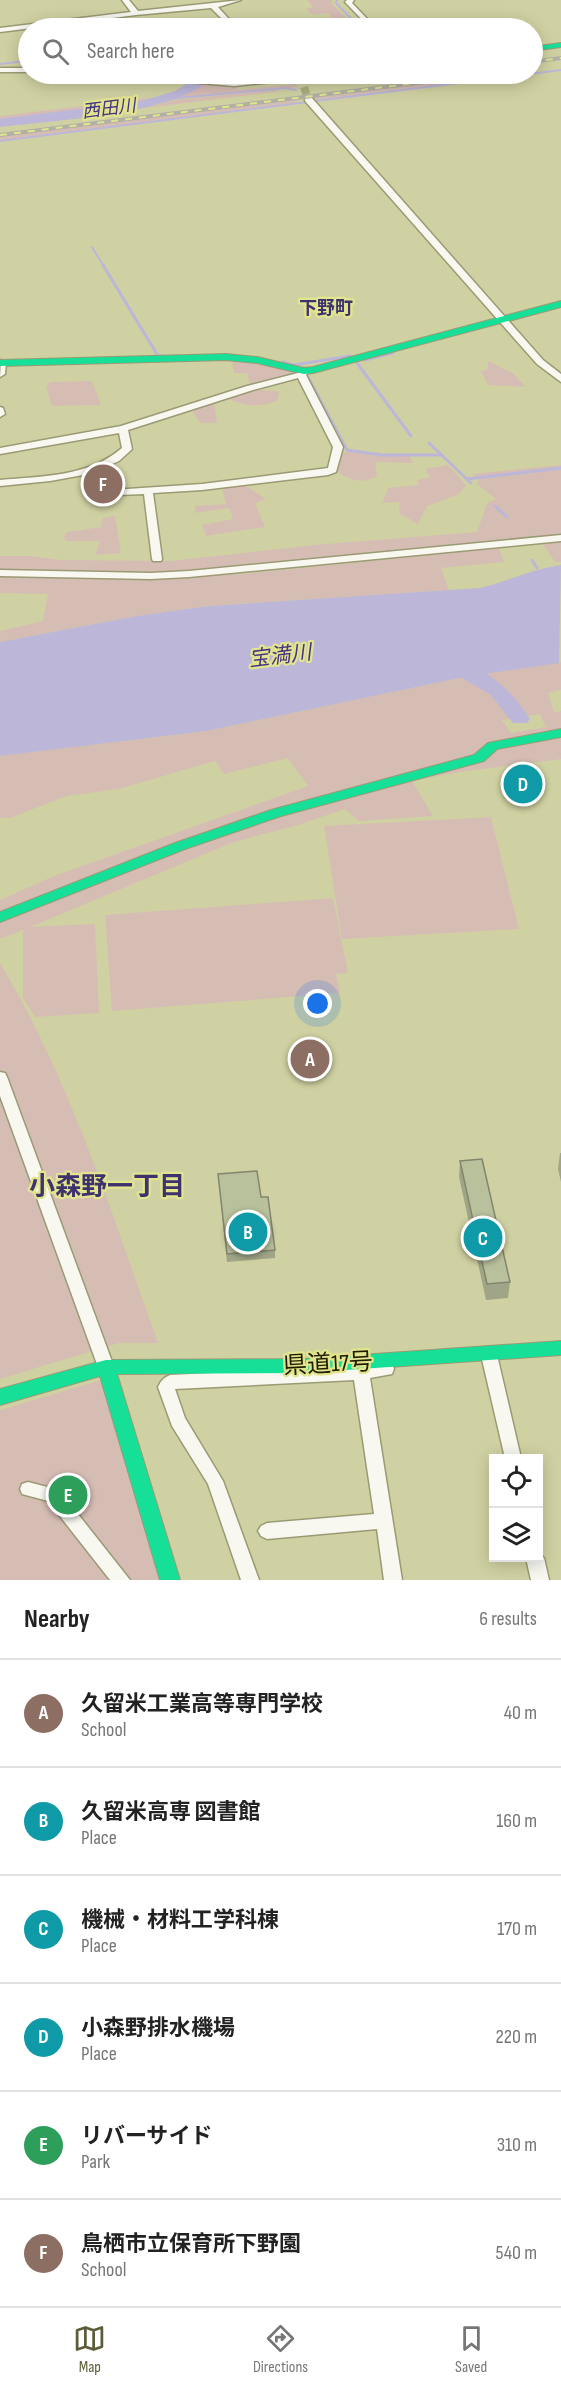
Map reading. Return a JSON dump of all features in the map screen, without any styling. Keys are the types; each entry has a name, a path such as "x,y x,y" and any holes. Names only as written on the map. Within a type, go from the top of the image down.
{"street":[{"path":"125,0 136,13"},
{"path":"96,18 213,6 238,0"},
{"path":"351,0 349,4 363,18"},
{"path":"213,6 224,18"},
{"path":"0,30 18,28"},
{"path":"543,47 561,45"},
{"path":"0,70 18,70"},
{"path":"301,84 304,87"},
{"path":"310,101 502,320 540,362 561,380"},
{"path":"0,439 4,450 123,429 250,388 561,304"},
{"path":"0,366 226,357 257,360 303,373 338,447 333,470 202,487 93,494 87,472"},
{"path":"0,483 87,472 116,460 127,449 123,429"},
{"path":"148,490 157,559"},
{"path":"0,573 170,575 331,562 561,538"},
{"path":"0,917 180,846 276,813 479,758 493,746 561,732"},
{"path":"0,1077 170,1580"},
{"name":"県道17号","path":"0,1398 100,1368 304,1366 561,1348"},
{"path":"489,1354 512,1454"},
{"path":"250,1580 215,1482 178,1420 166,1387 170,1382 361,1373 399,1368 404,1360"},
{"path":"361,1373 393,1580"},
{"path":"28,1489 53,1495 121,1580"},
{"path":"267,1531 384,1521"},
{"path":"536,1562 540,1580"}],"shaded area":[{"path":"307,0 332,0 332,4 346,18 332,18 328,13 313,15 306,9 313,7"},
{"path":"198,84 240,86 237,90 296,84 298,87 176,98 188,94 186,90"},
{"path":"419,84 445,84 315,100 312,97"},
{"path":"283,91 0,126 0,124 158,105 167,101"},
{"path":"159,98 151,102 0,121 0,116"},
{"path":"295,99 297,101 294,103 0,140 0,136"},
{"path":"232,361 260,364 293,372 250,385 247,373 234,373"},
{"path":"488,361 513,373 526,387 488,385 481,371 488,369"},
{"path":"92,381 101,405 52,406 46,386 50,382"},
{"path":"257,390 279,391 277,401 253,405 241,404 229,399"},
{"path":"214,403 217,423 200,423 192,410"},
{"path":"350,451 382,456 410,456 413,463 375,462 377,476 361,481 355,480 336,470 343,453"},
{"path":"448,465 466,485 459,494 427,506 418,524 400,514 399,502 382,503 388,488 419,485 417,480 430,477 425,469"},
{"path":"561,465 561,562 555,562 542,543 151,573 0,570 0,556 31,556 61,560 171,561 314,545 477,532 487,503 496,499 477,484 479,480 472,474"},
{"path":"245,485 266,499 255,503 265,527 206,536 202,525 233,519 229,508 195,513 195,506 226,504 222,488"},
{"path":"115,516 121,553 95,555 100,541 66,541 64,536 67,532 101,527 103,518"},
{"path":"499,548 504,562 441,568 449,590 209,606 137,616 0,642 0,631 43,621 48,594 0,593 0,577 154,579 242,574"},
{"path":"561,662 561,690 548,693 554,712 561,711 561,759 459,772 412,781 433,816 359,821 345,809 298,825 234,842 30,927 95,924 99,1013 35,1017 23,998 23,930 0,939 0,900 54,876 308,786 288,758 224,774 215,761 119,789 66,796 11,818 0,818 0,756 206,731 464,677","holes":["540,714 546,727 511,733 502,720"]},
{"path":"491,817 519,929 342,939 324,826"},
{"path":"333,898 348,973 336,974 340,993 112,1011 105,915"},
{"path":"0,963 48,1054 69,1101 107,1197 158,1343 119,1343 0,1379"},
{"path":"101,1380 163,1580 0,1580 0,1410"}],"water":[{"name":"宝満川","path":"561,565 559,663 464,677 206,731 0,756 0,642 137,616 209,606 480,588 540,569"}],"building":[{"path":"529,768 537,782 519,785 511,771"},
{"path":"482,1159 510,1282 487,1284 460,1161"},
{"path":"257,1171 261,1197 268,1197 275,1250 227,1254 218,1174"}],"waterway":[{"name":"西田川","path":"337,0 336,3 350,18"},
{"path":"0,64 18,62"},
{"path":"543,72 561,70"},
{"name":"西田川","path":"0,123 143,105 180,94 196,84"},
{"path":"0,141 450,84"},
{"path":"168,99 286,88 296,90"},
{"path":"92,247 104,267"},
{"path":"103,265 158,356 162,356"},
{"path":"365,360 393,353"},
{"path":"283,362 294,365 350,356"},
{"path":"357,363 411,436"},
{"path":"308,377 347,450 382,455 441,455"},
{"path":"429,443 471,483"},
{"path":"467,479 561,468"},
{"path":"495,506 507,517"},
{"path":"532,560 537,568"},
{"path":"449,662 490,684 506,698 520,719"}],"tunnel":[{"path":"304,87 308,99"}],"railway":[{"path":"543,60 561,58"},
{"path":"0,135 409,84"}],"traffic: fast":[{"path":"543,47 561,45"},
{"path":"0,363 226,357 257,360 304,371 561,304"},
{"path":"0,917 180,846 276,813 479,758 493,746 561,733"},
{"path":"0,1397 106,1367 304,1366 561,1348"},
{"path":"106,1367 170,1580"}],"place":[{"name":"鳥栖市立保育所下野園","path":"103,484"},
{"name":"小森野排水機場","path":"523,784"},
{"name":"久留米工業高等専門学校","path":"310,1059"},
{"name":"久留米高専 図書館","path":"248,1232"},
{"name":"機械・材料工学科棟","path":"483,1238"},
{"name":"リバーサイド","path":"68,1495"}],"district":[{"name":"下野町","path":"326,308"},
{"name":"小森野一丁目","path":"107,1187"}]}
